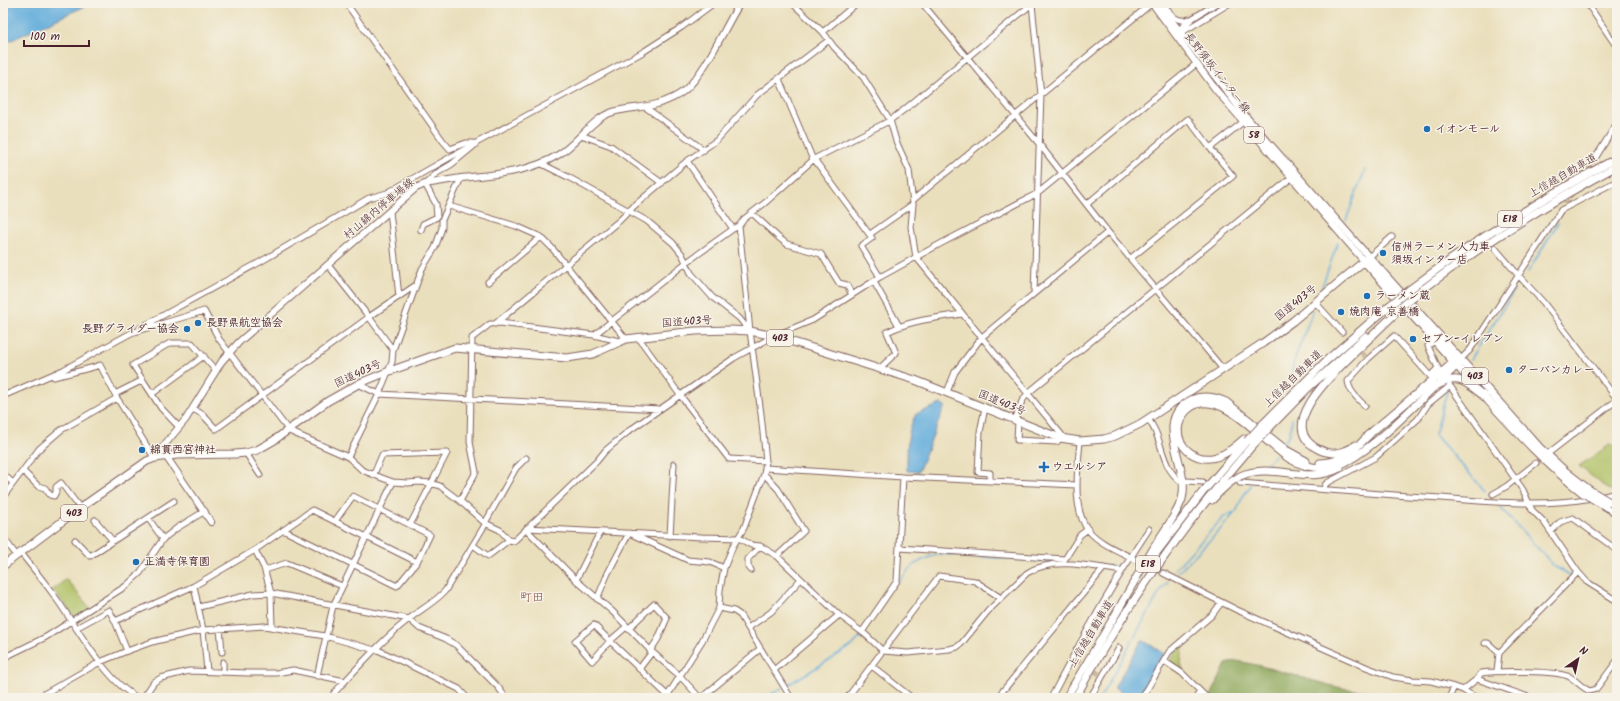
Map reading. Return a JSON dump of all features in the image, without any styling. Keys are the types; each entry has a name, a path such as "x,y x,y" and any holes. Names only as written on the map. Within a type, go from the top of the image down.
{"highway":[{"name":"上信越自動車道","path":"1264,425 1456,255 1499,226 1557,191 1617,158"},
{"name":"上信越自動車道","path":"1412,293 1510,228 1617,166"},
{"name":"国道403号","path":"3,566 80,508 147,461 165,456 246,453 256,450 289,431 328,401 358,384 455,348 472,348 567,358 593,354 622,340 638,337 695,331 750,331 774,336 915,380 1063,439 1080,441 1104,439 1115,436 1148,419 1222,368 1263,343 1366,259"},
{"name":"403","path":"1366,259 1434,341 1564,471 1586,491 1605,506 1617,513"},
{"name":"403","path":"1366,259 1485,397 1534,451 1557,472 1586,491 1615,505"},
{"name":"上信越自動車道","path":"1066,698 1118,610 1180,520 1311,373 1393,311"},
{"path":"1393,311 1319,390 1309,405 1303,418 1303,431 1305,437 1313,446 1323,451 1334,453 1346,451 1352,448 1457,363"},
{"path":"1264,425 1248,442 1222,455 1209,458 1197,457 1187,451 1183,446 1179,435 1179,423 1184,413 1193,406 1206,402 1218,404 1230,411 1284,454 1302,465 1316,468 1332,467 1348,462 1355,457 1433,388 1457,363"},
{"path":"1433,388 1445,381 1459,379 1467,383 1485,397"},
{"path":"1118,610 1182,499 1183,476 1173,438 1173,425 1180,409 1189,401 1195,398 1207,397 1226,402 1292,454 1311,462 1330,462 1344,458 1354,451 1370,434"},
{"name":"上信越自動車道","path":"1075,698 1106,643 1144,583 1248,442"},
{"path":"1144,583 1205,507 1234,480 1247,474 1264,471 1307,476 1322,475 1333,471 1355,457"}],"main road":[{"name":"村山綿内停車場線","path":"160,449 193,409 229,352 416,188 425,184 524,170 542,164 560,154 602,117 614,112 645,107 674,97 684,91 692,83 740,3"},
{"name":"長野須坂インター線","path":"1152,3 1178,32 1248,119 1366,259"},
{"name":"長野須坂インター線","path":"1158,3 1178,32 1196,64 1243,122 1366,259"},
{"path":"160,449 212,522"}],"street":[{"path":"346,3 442,141 450,149 466,143 476,143"},
{"path":"3,396 52,375 131,333 369,198 387,193 643,52 682,27 714,3"},
{"path":"792,3 822,32 863,77 890,120 896,141 909,170 913,202 911,227 916,257 1028,393 1063,439 1057,442 1017,440 1017,421 1022,401 1028,393 1292,178"},
{"path":"822,32 857,3"},
{"path":"922,3 1063,173 1108,232 1222,368"},
{"path":"870,234 913,202 1152,3"},
{"path":"1162,3 1174,17 1179,20 1184,21 1193,18"},
{"path":"1178,32 1193,18 1217,3"},
{"path":"1178,32 1230,3"},
{"path":"1587,3 1617,47"},
{"path":"594,335 687,262 733,228 739,226 744,219 766,202 814,159 890,120 1032,4"},
{"path":"1032,4 1041,95 1034,293"},
{"path":"495,324 687,161 717,140 750,100 829,40"},
{"path":"473,545 488,556 509,540 516,540 597,461 605,451 630,430 734,358 774,336 813,320 880,277 1038,193 1196,64"},
{"path":"779,79 814,159 870,234 872,238 861,246 880,277"},
{"path":"645,107 704,150"},
{"path":"1086,204 1188,120 1233,176 1130,258"},
{"path":"1210,148 1243,122"},
{"path":"1596,157 1617,123"},
{"path":"581,135 611,146 662,183"},
{"path":"421,230 423,224 438,217 436,204 425,184 437,173 473,148 476,143"},
{"path":"687,161 733,228"},
{"path":"542,164 568,176 647,221 673,243 687,262 691,273 712,298 739,318 750,331"},
{"path":"348,457 379,394 392,362 394,350 422,269 435,248 442,228 442,220 462,178"},
{"path":"1457,363 1470,350 1561,210 1617,181"},
{"path":"449,206 498,220 541,237 552,248 612,322 622,340"},
{"path":"390,211 399,297"},
{"path":"752,213 787,244 821,254 839,283 847,285 852,294"},
{"path":"639,669 658,639 667,618 654,604 610,641 592,661 576,641 594,625 610,641 639,669 666,697 702,641 719,608 720,590 724,568 733,546 739,538 764,474 766,461 739,226"},
{"path":"947,392 955,372 982,337 1108,232"},
{"path":"488,282 541,237"},
{"path":"1366,259 1392,237"},
{"path":"1495,248 1543,302 1617,399 1552,450"},
{"path":"328,265 394,350"},
{"path":"874,282 899,326"},
{"path":"193,409 202,414 216,429 369,317 416,285"},
{"path":"1315,302 1342,332"},
{"path":"131,333 204,311 219,339 289,431 348,457 362,470 393,482 431,483 440,486 485,523 500,530 509,540"},
{"path":"878,369 896,353 887,332 899,326 924,319 962,314"},
{"path":"460,501 476,472 474,457 470,450 472,338 490,324 495,324 594,335 622,340"},
{"path":"1365,406 1352,392 1348,386 1348,381 1366,358 1394,336 1430,376 1438,368 1428,346 1434,341"},
{"path":"638,337 729,459 766,461"},
{"path":"179,427 161,408 132,365 170,343 192,343 216,371"},
{"path":"152,394 204,356"},
{"path":"52,375 54,377 76,371 85,371 100,365 116,396 153,456"},
{"path":"4,495 40,449 61,430 143,380"},
{"path":"358,384 379,394 660,409"},
{"path":"1324,489 1325,485 1328,483 1376,458 1418,419 1428,404 1450,386 1516,479 1534,513 1544,522 1578,572 1587,582 1617,601"},
{"path":"985,408 980,432 978,472 990,473 990,480"},
{"path":"1148,419 1156,431 1172,475 1179,480"},
{"path":"1080,441 1078,509 1083,521 1088,529 1102,541 1138,561"},
{"path":"147,461 160,449"},
{"path":"246,453 260,474"},
{"path":"374,474 382,455 447,453 410,525"},
{"path":"331,698 345,681 409,618 438,598 445,591 473,545 516,468 526,458"},
{"path":"1493,494 1516,479 1536,463"},
{"path":"670,536 674,464"},
{"path":"765,468 1078,486"},
{"path":"23,471 38,486 45,488 50,495 54,496 56,487 61,483 80,508"},
{"path":"3,474 13,483"},
{"path":"764,474 778,489 804,531 777,556"},
{"path":"862,632 897,580 903,477"},
{"path":"1186,481 1203,482"},
{"path":"317,676 333,606 393,482"},
{"path":"1242,483 1359,493 1529,503 1576,501 1617,494"},
{"path":"283,530 398,586 417,562 430,535 353,496 335,521"},
{"path":"75,540 90,556 174,501"},
{"path":"115,621 194,586 255,550 312,510 417,562"},
{"path":"74,625 126,586 140,573 163,539 177,528 205,511"},
{"path":"148,518 163,539"},
{"path":"1551,532 1560,522 1573,518 1617,550"},
{"path":"95,520 113,541"},
{"path":"527,528 670,536 739,538 751,545 760,546 777,556 839,615 862,632 883,651 908,653 957,647 988,611 1027,573 1043,566 1070,564 1122,571"},
{"path":"527,528 576,580 598,599 651,651 680,676 700,698 760,649"},
{"path":"899,548 1065,559 1080,535 1088,529"},
{"path":"1051,698 1130,557 1150,529"},
{"path":"576,580 600,532"},
{"path":"629,533 688,560 710,562 724,568"},
{"path":"598,599 608,573 629,533"},
{"path":"3,537 53,594 109,673 123,688 138,698"},
{"path":"751,570 748,566 748,559 760,546"},
{"path":"255,550 265,570 272,593 272,628"},
{"path":"265,570 287,563 342,586"},
{"path":"997,698 1104,568"},
{"path":"1497,670 1499,653 1578,572"},
{"path":"1163,573 1220,603 1366,667 1393,677 1430,681 1454,687 1463,690 1476,698"},
{"path":"847,698 940,576 975,581 1001,598"},
{"path":"748,628 771,612 801,579"},
{"path":"194,586 203,630 207,671"},
{"path":"199,607 253,594 272,593 333,606 409,618 419,628 446,639 456,645 493,682 506,698"},
{"path":"1142,698 1169,652 1174,646 1212,615 1220,603"},
{"path":"719,608 737,612 790,698"},
{"path":"4,656 109,610 127,651"},
{"path":"774,670 839,615"},
{"path":"37,698 100,662 152,642 203,630 264,626 325,636 376,650 459,689 467,698"},
{"path":"220,628 222,652"},
{"path":"1485,643 1488,643 1499,653"},
{"path":"1090,698 1101,675 1119,648"},
{"path":"1164,661 1182,673 1207,698"},
{"path":"1463,690 1477,679 1481,673 1497,670 1569,677 1590,691 1596,689 1617,661"},
{"path":"223,662 223,672"},
{"path":"872,666 912,698"},
{"path":"143,698 154,682 161,678 188,671 276,673 293,670 345,681"},
{"path":"1477,679 1531,698"},
{"path":"1448,698 1454,687"},
{"path":"1196,698 1200,691"}],"green space":[{"path":"1611,444 1617,451 1617,487 1609,490 1579,466"},
{"path":"66,579 90,608 76,618 53,590"},
{"path":"1184,640 1181,663 1183,671 1171,663 1170,660"},
{"path":"1237,661 1342,688 1378,693 1390,698 1211,698 1226,664"}],"water":[{"path":"3,3 92,3 3,44"},
{"path":"941,404 945,406 918,472 907,471 907,448 909,434 916,414"},
{"path":"1142,640 1164,653 1138,698 1131,698 1114,688"}],"waterway":[{"path":"1600,157 1617,131"},
{"path":"1346,220 1365,170"},
{"path":"1528,272 1558,223"},
{"path":"1320,292 1338,242"},
{"path":"1471,359 1514,291"},
{"path":"1292,378 1293,364 1313,310"},
{"path":"1447,391 1435,435 1485,491"},
{"path":"1283,445 1290,433 1292,419"},
{"path":"1265,466 1275,455"},
{"path":"1254,482 1257,477"},
{"path":"1178,572 1219,531 1237,510 1242,498 1251,485"},
{"path":"1500,507 1555,567 1572,576"},
{"path":"1175,569 1225,516 1234,513"},
{"path":"899,582 916,564 927,558 940,554 1060,562"},
{"path":"1108,566 1119,567"},
{"path":"1100,698 1161,590 1168,582"},
{"path":"786,686 852,646 862,635"},
{"path":"765,698 782,688"}],"tunnel":[{"path":"1584,175 1596,157"},
{"path":"1561,210 1573,192"},
{"path":"1357,347 1365,356"},
{"path":"1143,563 1163,573"},
{"path":"1076,660 1099,674"}],"place":[{"name":"イオンモール","path":"1427,129"},
{"name":"信州ラーメン人力車 須坂インター店","path":"1383,253"},
{"name":"ラーメン蔵","path":"1367,296"},
{"name":"焼肉庵 京善橋","path":"1341,312"},
{"name":"長野県航空協会","path":"198,323"},
{"name":"長野グライダー協会","path":"187,329"},
{"name":"セブン-イレブン","path":"1413,339"},
{"name":"ターバンカレー","path":"1509,370"},
{"name":"綿貫西宮神社","path":"142,450"},
{"name":"ウエルシア","path":"1044,467"},
{"name":"正満寺保育園","path":"136,562"}],"district":[{"name":"町田","path":"532,597"}]}
